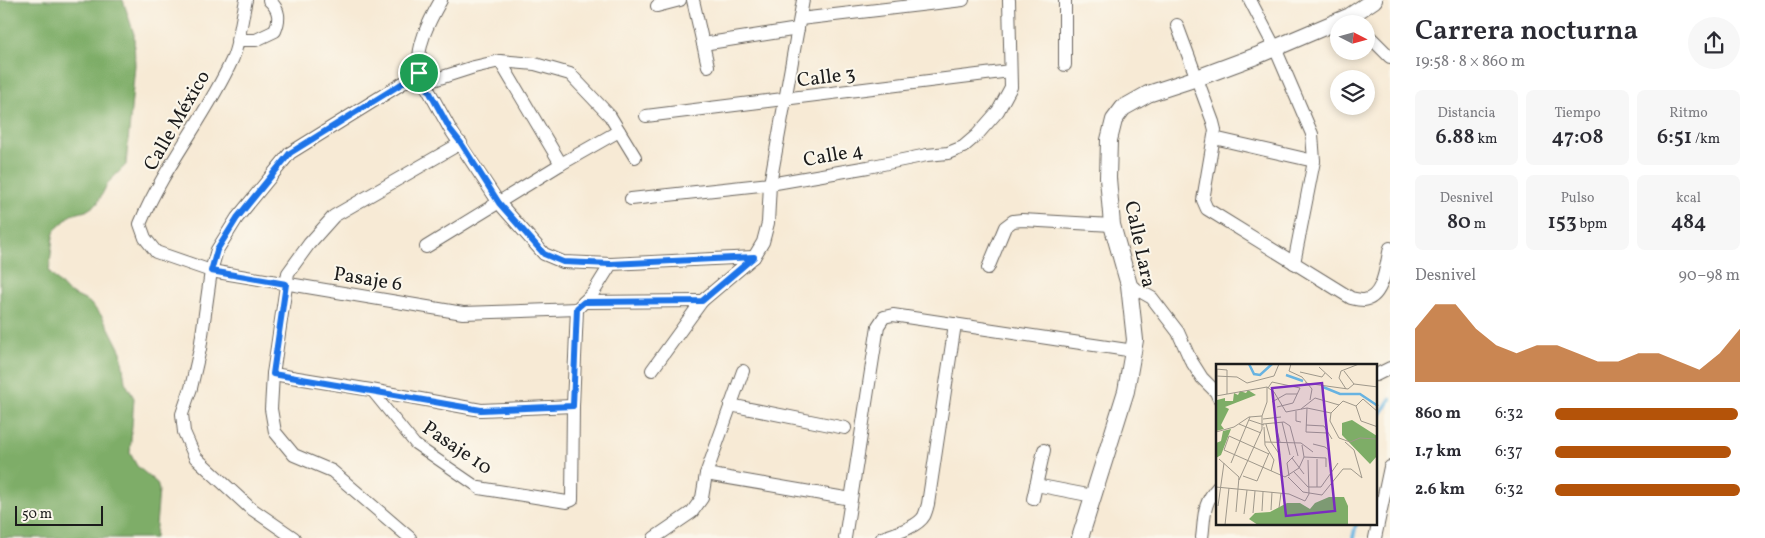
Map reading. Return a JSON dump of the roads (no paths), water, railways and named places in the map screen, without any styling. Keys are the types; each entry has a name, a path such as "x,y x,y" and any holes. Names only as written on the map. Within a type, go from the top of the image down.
{"street":[{"name":"Calle México","path":"156,252 145,238 140,224 161,183 206,109 233,58 246,0"},
{"path":"237,40 256,40 275,31 279,21 278,11 270,0"},
{"path":"441,0 423,36 418,64 422,78 450,129 499,203 544,254 563,262 611,264 754,257"},
{"path":"657,6 680,0"},
{"path":"693,0 708,66"},
{"path":"652,370 702,301 754,257 762,242 768,223 770,184 803,0"},
{"path":"703,44 799,24 963,0"},
{"path":"1009,0 1010,71"},
{"path":"1065,0 1066,65"},
{"path":"1250,0 1275,48 1312,134 1314,162 1294,263"},
{"name":"Calle Lara","path":"1359,15 1374,0"},
{"path":"1177,25 1214,122 1214,138 1203,200 1207,209 1351,298 1363,300 1374,296 1380,287 1390,248"},
{"name":"Calle Lara","path":"1080,538 1126,391 1135,340 1129,285 1112,225 1108,178 1109,140 1114,120 1123,108 1148,94 1198,78 1330,29"},
{"path":"1375,41 1390,57"},
{"path":"500,60 560,164"},
{"path":"294,538 248,507 195,457 184,432 182,414 191,388 200,349 211,271 217,250 237,218 290,153 422,78 500,60 535,64 570,74 610,116 634,157"},
{"name":"Calle 4","path":"631,199 770,184 927,155 948,153 963,146 998,111 1011,87 1010,71"},
{"name":"Calle 3","path":"646,116 1010,71"},
{"path":"426,247 560,164 619,131"},
{"path":"1214,138 1314,162"},
{"path":"410,538 332,471 294,455 275,432 271,409 273,374 288,273 309,244 334,216 461,143"},
{"path":"988,268 1005,227 1013,221 1112,225"},
{"name":"Pasaje 6","path":"156,252 211,271 463,313 580,305 702,301"},
{"path":"273,374 481,410 573,406 580,305 593,293 611,264"},
{"path":"1129,285 1152,298 1178,332 1190,359 1202,378 1216,393"},
{"path":"845,538 878,326 884,318 893,315 1134,351"},
{"path":"882,538 899,536 924,517 928,504 955,324"},
{"path":"1378,374 1390,368"},
{"path":"654,538 698,506 702,498 706,474 742,371"},
{"name":"Pasaje 10","path":"371,390 415,444 478,488 566,502 573,498 573,406"},
{"path":"730,405 845,428"},
{"path":"1033,499 1044,450"},
{"path":"1378,524 1390,467"},
{"path":"706,474 850,499"},
{"path":"1036,485 1093,496"},
{"path":"1202,538 1205,509 1209,496 1216,489"}],"waterway":[{"path":"1378,419 1390,399"},
{"path":"1353,538 1356,526"}]}
